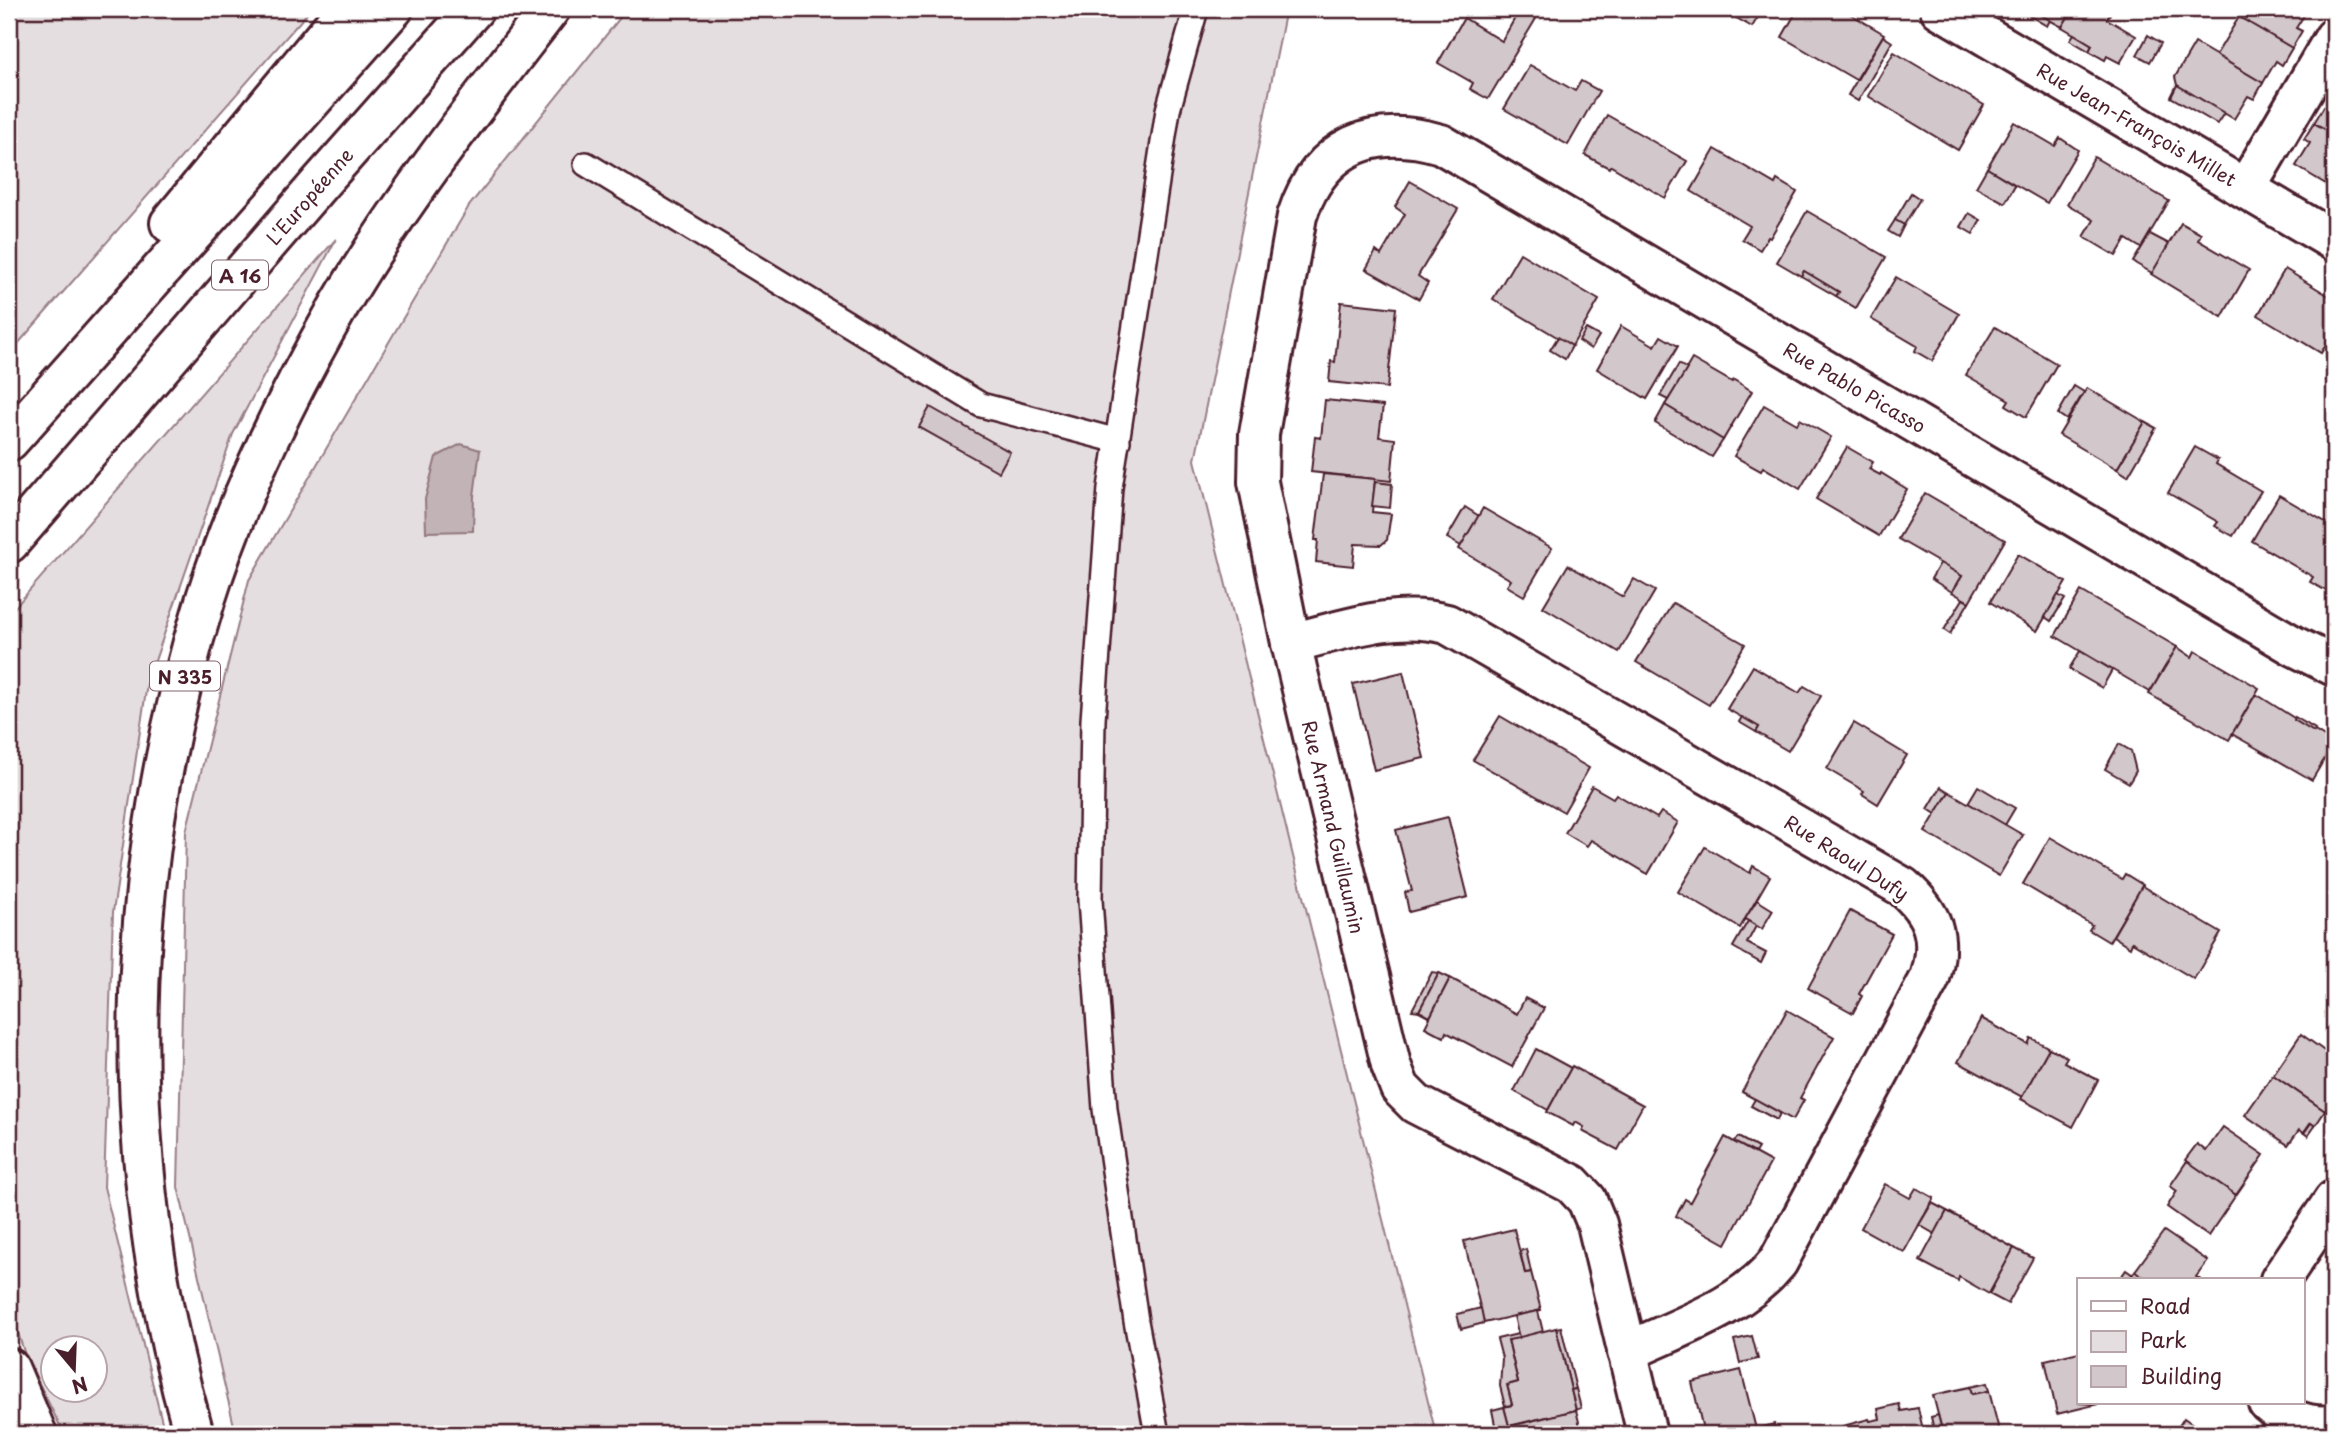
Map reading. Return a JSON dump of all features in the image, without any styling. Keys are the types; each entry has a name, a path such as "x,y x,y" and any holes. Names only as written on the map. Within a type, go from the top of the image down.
{"main road":[{"path":"9,424 228,151 347,9"},
{"path":"9,441 393,9"},
{"name":"L'Européenne","path":"9,543 474,9"},
{"name":"N 335","path":"194,1434 174,1364 158,1283 143,1157 138,1057 139,962 146,880 161,780 182,686 206,597 228,539 252,479 306,367 341,303 389,227 514,54 550,9"},
{"name":"Rue Jean-François Millet","path":"1956,13 2334,241"},
{"path":"2246,188 2334,38"},
{"name":"Rue Pablo Picasso","path":"1368,139 1404,136 1441,145 2294,646 2334,666"},
{"name":"Rue Armand Guillaumin","path":"1368,139 1333,159 1310,184 1303,198 1297,216 1259,433 1258,482 1291,643 1391,1065 1400,1088 1416,1104 1572,1184 1587,1200 1597,1224 1647,1434"},
{"name":"Rue Raoul Dufy","path":"1291,643 1397,620 1415,618 1447,624 1903,887 1929,918 1936,943 1930,978 1778,1262 1760,1283 1738,1298 1627,1352"},
{"path":"2281,1278 2334,1200"},
{"path":"9,1368 37,1434"},
{"path":"2269,1404 2300,1423 2333,1428"}],"lane":[{"path":"1157,1434 1136,1321 1105,1109 1090,900 1093,720 1110,488 1168,110 1196,9"},
{"path":"586,163 981,405 1118,440"}],"green space":[{"path":"9,9 311,9 9,354"},
{"path":"627,9 1286,9 1195,460 1436,1434 236,1434 178,1187 186,832 249,580 469,206"},
{"path":"336,239 233,434 147,684 113,912 104,1187 165,1434 64,1434 49,1404 108,1404 108,1334 38,1334 38,1381 25,1355 9,1304 9,614"}],"shaded area":[{"path":"461,444 480,450 473,531 426,532 425,499 436,457"}],"building":[{"path":"1520,9 1537,17 1488,99 1470,89 1473,83 1438,63 1464,18 1502,41"},
{"path":"1721,9 1763,9 1752,27"},
{"path":"1798,9 1842,9 1884,34 1856,80 1782,37"},
{"path":"2017,9 2073,9 2062,27 2033,11 2030,16"},
{"path":"2073,9 2113,9 2107,19 2136,36 2120,63 2107,56 2105,60 2089,51 2092,45 2062,27"},
{"path":"2245,9 2308,9 2296,28 2302,31 2292,48 2239,17"},
{"path":"2033,11 2050,20 2047,26 2030,16"},
{"path":"2239,17 2292,48 2282,65 2276,61 2263,83 2216,55"},
{"path":"2074,34 2092,45 2089,51 2070,40"},
{"path":"2148,35 2161,43 2150,62 2137,55"},
{"path":"1883,36 1892,42 1858,101 1848,95"},
{"path":"2195,43 2263,83 2254,99 2248,96 2234,119 2177,85 2175,77"},
{"path":"1894,52 1984,105 1958,150 1868,96"},
{"path":"1530,65 1575,91 1581,81 1599,91 1568,145 1504,109"},
{"path":"2177,85 2224,113 2217,124 2171,97"},
{"path":"2334,102 2334,134 2314,123 2324,106 2330,109"},
{"path":"1607,115 1687,161 1665,198 1611,166 1609,168 1585,155"},
{"path":"2014,122 2055,146 2060,138 2078,150 2047,203 1987,168"},
{"path":"2314,123 2334,134 2334,189 2296,166 2310,143 2304,139"},
{"path":"1715,149 1775,184 1777,180 1797,192 1760,250 1742,239 1750,226 1691,191"},
{"path":"2094,157 2169,201 2141,248 2126,239 2116,256 2084,237 2094,220 2067,204"},
{"path":"1987,168 2015,185 2005,203 1976,187"},
{"path":"1410,181 1458,209 1418,276 1428,283 1419,299 1366,269 1376,251 1381,255 1405,214 1395,207"},
{"path":"1911,193 1920,199 1904,225 1895,220"},
{"path":"1807,211 1886,257 1856,308 1836,296 1839,292 1804,271 1801,276 1777,262"},
{"path":"1969,213 1981,220 1973,234 1961,227"},
{"path":"1895,220 1904,225 1898,237 1888,231"},
{"path":"2181,223 2201,234 2198,240 2249,270 2222,317 2151,274"},
{"path":"2150,234 2169,244 2152,273 2133,262"},
{"path":"1520,253 1599,300 1572,346 1493,299"},
{"path":"2285,269 2334,299 2334,331 2321,353 2258,315"},
{"path":"1804,271 1839,292 1836,296 1801,276"},
{"path":"1896,277 1959,314 1932,361 1915,351 1917,346 1871,319"},
{"path":"1341,302 1396,308 1387,388 1329,382 1331,361 1335,362"},
{"path":"1621,326 1655,346 1661,336 1678,346 1647,399 1597,369"},
{"path":"1995,327 2057,364 2026,417 2006,405 2009,400 1966,375"},
{"path":"1586,329 1599,336 1591,349 1579,341"},
{"path":"1558,337 1572,346 1565,359 1550,350"},
{"path":"1692,359 1752,391 1723,440 1665,405"},
{"path":"1679,364 1687,369 1668,400 1660,396"},
{"path":"2334,366 2334,385 2326,380"},
{"path":"2074,386 2084,392 2067,420 2058,414"},
{"path":"2087,388 2145,422 2117,469 2059,435"},
{"path":"1325,400 1383,406 1379,437 1395,439 1391,481 1311,472 1315,437 1321,438"},
{"path":"1665,405 1723,440 1712,457 1655,423"},
{"path":"1764,405 1797,424 1800,419 1831,437 1800,489 1763,467 1761,471 1734,456"},
{"path":"930,407 1010,452 999,472 919,427"},
{"path":"2145,422 2156,428 2128,476 2117,469"},
{"path":"1847,447 1873,462 1869,469 1907,489 1879,536 1816,499"},
{"path":"2195,447 2218,460 2216,464 2261,491 2233,536 2215,526 2218,522 2168,493"},
{"path":"1323,474 1375,479 1372,512 1391,514 1387,540 1381,545 1355,544 1353,566 1316,562 1318,540 1315,540"},
{"path":"1375,482 1392,484 1390,508 1372,506"},
{"path":"1925,493 2005,540 1969,602 1952,592 1962,576 1898,539"},
{"path":"2279,495 2334,527 2334,582 2328,592 2310,582 2313,577 2252,541"},
{"path":"1465,507 1479,516 1461,546 1447,538"},
{"path":"1483,508 1552,548 1524,596 1507,586 1511,580 1459,549"},
{"path":"2018,554 2066,582 2037,631 1990,602"},
{"path":"1940,563 1962,576 1952,592 1931,579"},
{"path":"1568,565 1623,597 1634,579 1655,591 1619,652 1543,607"},
{"path":"2081,591 2177,647 2150,692 2055,636"},
{"path":"2058,595 2065,599 2051,621 2045,617"},
{"path":"1963,599 1969,602 1950,634 1944,630"},
{"path":"1673,603 1745,644 1709,705 1636,662"},
{"path":"2177,647 2192,657 2195,651 2259,688 2229,740 2149,694"},
{"path":"2080,651 2112,670 2102,688 2069,669"},
{"path":"1753,666 1799,693 1804,686 1821,696 1788,751 1756,732 1759,727 1727,709"},
{"path":"1403,672 1424,758 1374,770 1353,684"},
{"path":"2256,694 2334,743 2312,780 2232,734"},
{"path":"1500,716 1589,768 1564,812 1473,760"},
{"path":"1742,717 1759,727 1756,732 1739,722"},
{"path":"2295,717 2315,729 2314,732 2294,720"},
{"path":"1854,723 1907,755 1878,804 1862,794 1864,791 1827,769"},
{"path":"2119,744 2131,751 2136,771 2129,783 2105,769"},
{"path":"1592,786 1613,798 1616,794 1657,818 1661,812 1678,822 1648,874 1591,840 1587,846 1565,833"},
{"path":"1978,786 2015,808 2005,825 1968,803"},
{"path":"1941,787 1949,792 1936,814 1928,809"},
{"path":"1949,792 2023,835 1999,876 1925,832"},
{"path":"1448,817 1468,897 1409,912 1405,892 1412,891 1396,830"},
{"path":"2050,837 2122,879 2125,874 2143,885 2109,942 2089,930 2092,925 2023,884"},
{"path":"1705,847 1750,873 1753,866 1770,876 1740,928 1678,892"},
{"path":"2142,886 2221,933 2194,979 2132,942 2130,947 2113,936"},
{"path":"1757,900 1773,910 1762,929 1745,919"},
{"path":"1850,911 1892,934 1859,994 1862,996 1853,1013 1808,988"},
{"path":"1748,921 1756,926 1747,943 1766,953 1761,963 1733,947"},
{"path":"1432,972 1439,973 1419,1011 1412,1010"},
{"path":"1439,973 1450,978 1430,1017 1419,1011"},
{"path":"1450,978 1517,1014 1525,998 1544,1008 1512,1067 1446,1032 1444,1037 1425,1027"},
{"path":"1787,1010 1834,1037 1800,1098 1804,1100 1793,1120 1742,1092"},
{"path":"1981,1018 2028,1044 2031,1038 2049,1048 2022,1097 1958,1062"},
{"path":"2301,1034 2334,1058 2334,1089 2331,1094 2334,1098 2325,1111 2273,1075"},
{"path":"2049,1048 2067,1057 2064,1062 2098,1080 2073,1127 2021,1099"},
{"path":"1536,1049 1571,1068 1548,1110 1514,1091"},
{"path":"1572,1066 1643,1105 1618,1150 1582,1131 1584,1127 1575,1122 1573,1126 1547,1112"},
{"path":"2273,1075 2325,1111 2315,1126 2311,1123 2304,1133 2299,1130 2288,1145 2245,1115"},
{"path":"1755,1099 1780,1113 1777,1120 1751,1106"},
{"path":"2311,1123 2315,1126 2308,1136 2304,1133"},
{"path":"2223,1127 2264,1155 2236,1195 2185,1160 2197,1144 2206,1151"},
{"path":"1725,1137 1771,1162 1726,1244 1676,1216 1685,1199 1690,1202"},
{"path":"1738,1137 1758,1148 1755,1153 1734,1142"},
{"path":"2187,1161 2236,1195 2208,1236 2167,1207 2177,1191 2170,1186"},
{"path":"1885,1184 1910,1198 1916,1188 1934,1198 1904,1252 1861,1228"},
{"path":"1932,1203 1947,1211 1935,1234 1919,1225"},
{"path":"1947,1211 2014,1248 1989,1294 1959,1277 1958,1281 1920,1261"},
{"path":"1514,1229 1525,1273 1531,1272 1541,1310 1484,1323 1464,1241"},
{"path":"2164,1231 2208,1261 2198,1278 2145,1278 2135,1271"},
{"path":"2014,1248 2033,1258 2008,1304 1989,1294"},
{"path":"1526,1249 1531,1272 1525,1273 1520,1251"},
{"path":"2126,1270 2133,1275 2131,1278 2120,1278"},
{"path":"2135,1271 2145,1278 2130,1278"},
{"path":"1481,1308 1484,1323 1461,1329 1457,1314"},
{"path":"1538,1311 1543,1332 1519,1338 1514,1316"},
{"path":"1561,1327 1576,1389 1571,1390 1556,1328"},
{"path":"1556,1328 1576,1410 1509,1426 1504,1407 1512,1405 1507,1385 1518,1382 1508,1340"},
{"path":"1518,1334 1519,1338 1508,1340 1518,1382 1507,1385 1512,1405 1505,1406 1500,1386 1502,1358 1497,1339"},
{"path":"1752,1336 1758,1359 1740,1363 1734,1340"},
{"path":"2077,1352 2077,1404 2098,1404 2057,1414 2045,1360"},
{"path":"1741,1370 1756,1429 1774,1424 1776,1434 1704,1434 1692,1382"},
{"path":"1987,1383 1989,1391 1972,1394 1970,1387"},
{"path":"1970,1387 1972,1394 1989,1391 2000,1434 1943,1434 1933,1395"},
{"path":"1576,1389 1581,1408 1576,1410 1571,1390"},
{"path":"1899,1404 1901,1411 1918,1408 1924,1434 1845,1434 1843,1426 1880,1419 1878,1409"},
{"path":"1504,1407 1509,1426 1496,1430 1492,1410"},
{"path":"1576,1410 1582,1434 1510,1434 1507,1427"},
{"path":"1938,1415 1943,1434 1935,1434 1931,1417"},
{"path":"2184,1418 2207,1434 2174,1434"},
{"path":"1507,1427 1510,1434 1497,1434 1496,1430"}]}
